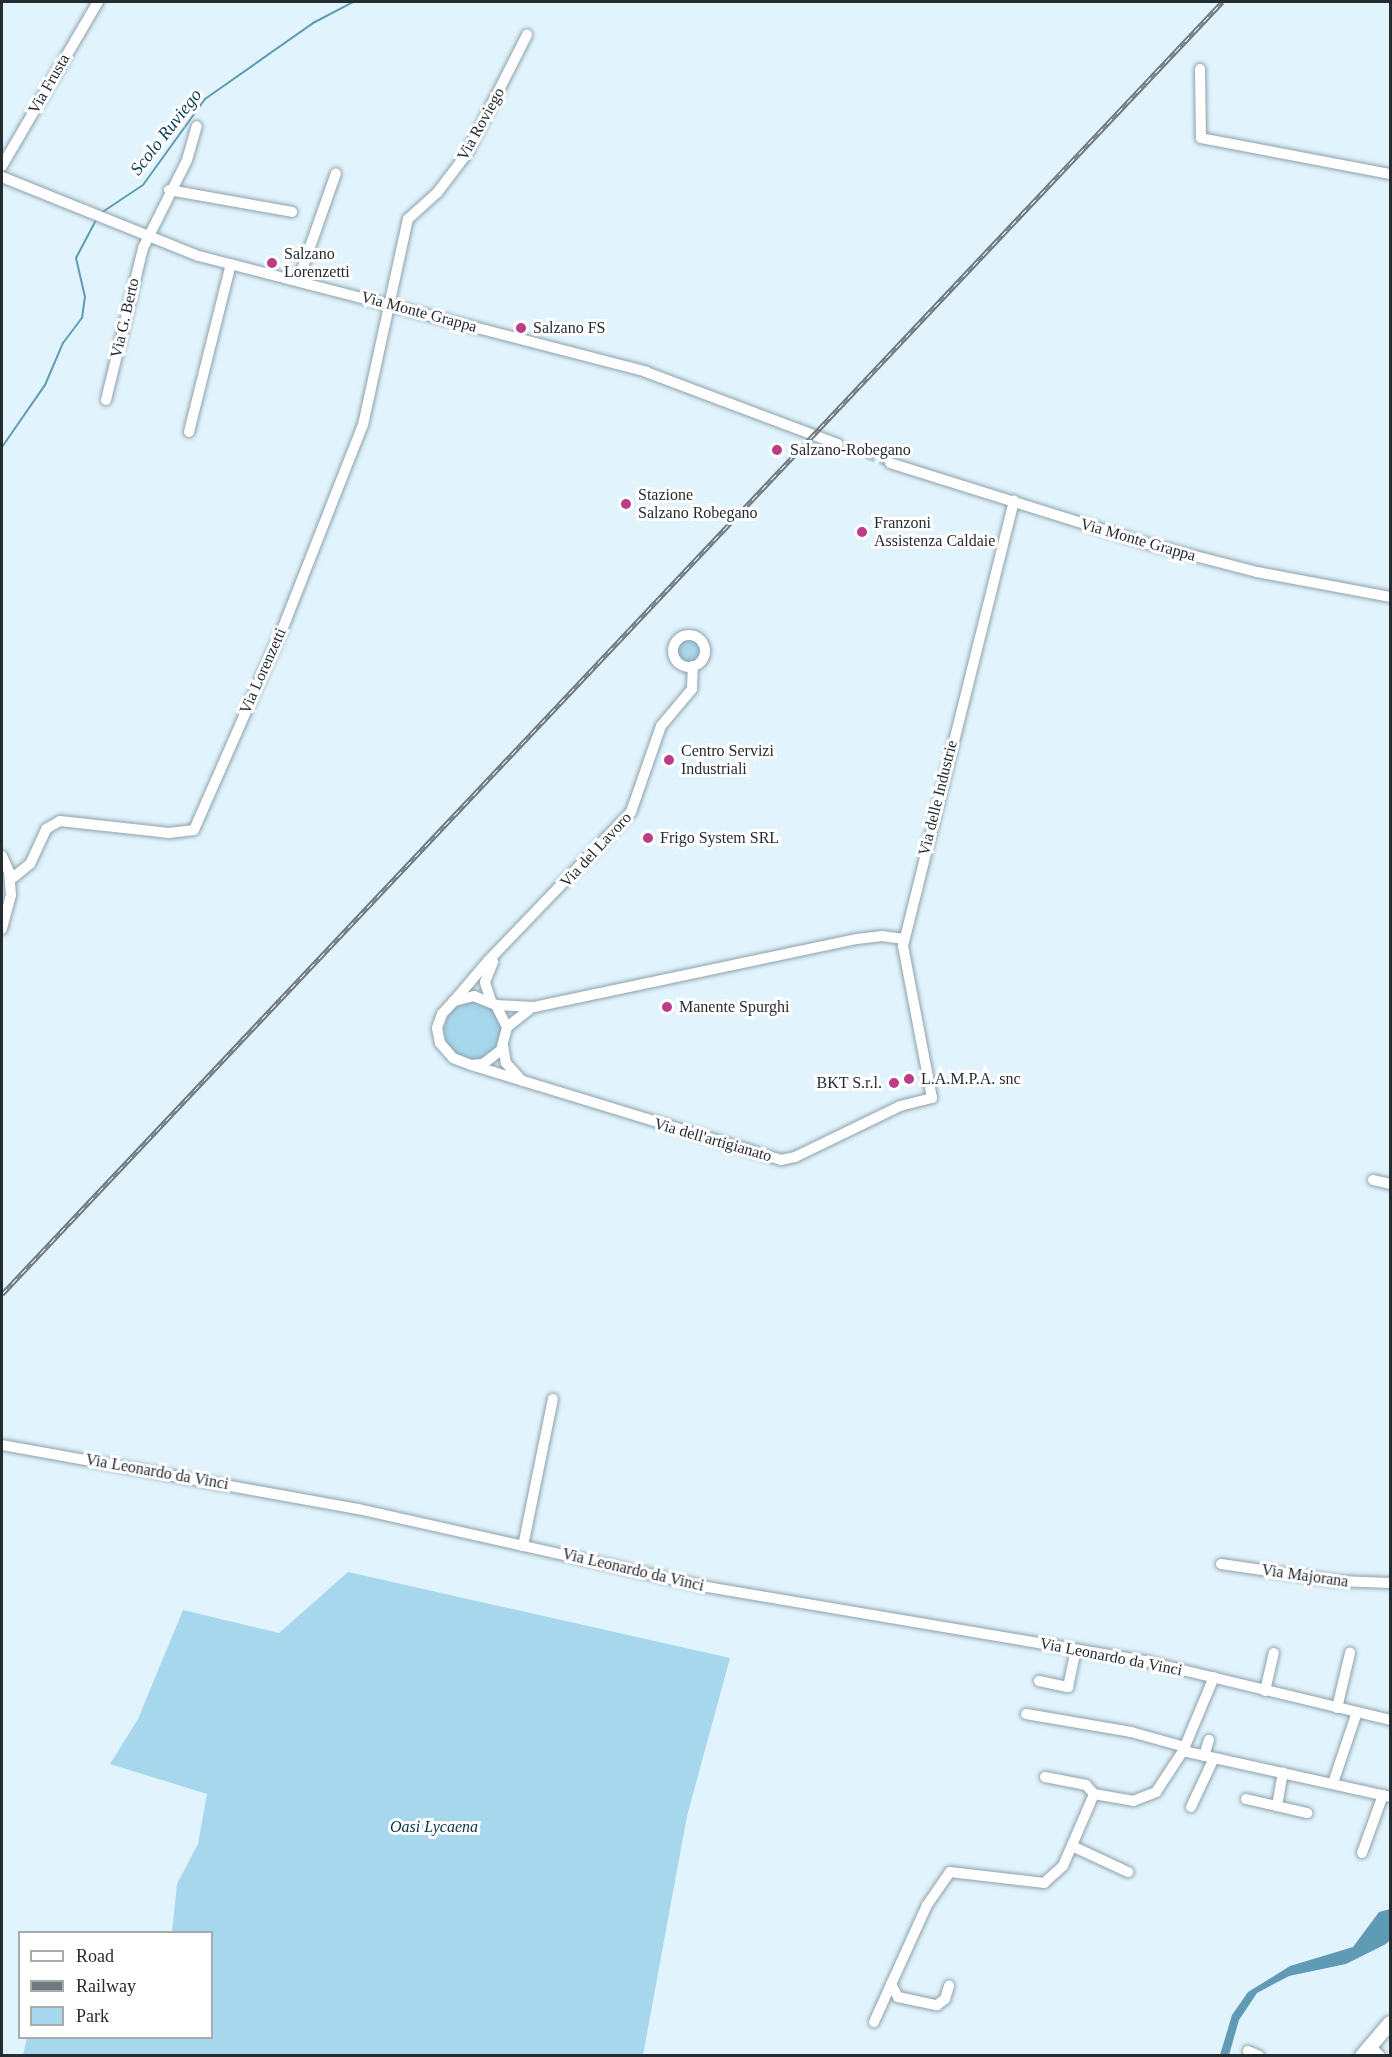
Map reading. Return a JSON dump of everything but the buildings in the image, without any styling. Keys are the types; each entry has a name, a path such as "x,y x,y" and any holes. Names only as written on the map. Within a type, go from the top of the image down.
{"main road":[{"path":"1371,2052 1390,2023"}],"street":[{"name":"Via Frusta","path":"2,166 98,2"},
{"name":"Via Roviego","path":"387,304 408,219 437,193 466,155 528,35"},
{"path":"1200,69 1200,138 1390,174"},
{"name":"Via G. Berto","path":"106,400 147,236 169,190 187,160 197,126"},
{"path":"298,281 336,173"},
{"name":"Via Monte Grappa","path":"2,177 147,236 231,264 646,372 838,444"},
{"path":"169,190 292,212"},
{"path":"189,432 231,264"},
{"name":"Via Lorenzetti","path":"10,880 30,864 46,829 60,821 170,833 194,830 286,620 363,425 373,394 387,304"},
{"name":"Via Monte Grappa","path":"890,463 1210,561 1390,597"},
{"name":"Via delle Industrie","path":"932,1098 904,962 904,939 1014,501"},
{"name":"Via del Lavoro","path":"454,1001 636,805 661,726 692,689 693,666"},
{"path":"2,856 10,880 10,904 2,929"},
{"path":"454,1001 474,996 494,1003 534,1007 857,939 882,936 904,939"},
{"name":"Via del Lavoro","path":"494,1003 485,982 498,954"},
{"name":"Via dell'artigianato","path":"454,1001 442,1014 438,1036 453,1058 780,1160 795,1157 900,1106 932,1098"},
{"path":"494,1003 507,1027"},
{"path":"522,1081 506,1063 503,1045 507,1027 534,1007"},
{"path":"471,1065 489,1061 503,1045"},
{"path":"1374,1180 1390,1184"},
{"path":"523,1545 553,1399"},
{"name":"Via Leonardo da Vinci","path":"2,1445 358,1509 707,1587 1076,1650 1214,1677 1390,1720"},
{"name":"Via Majorana","path":"1221,1564 1338,1581 1390,1583"},
{"path":"1039,1681 1068,1687 1076,1650"},
{"path":"1265,1690 1274,1653"},
{"path":"1337,1707 1350,1653"},
{"path":"1045,1777 1086,1785 1094,1794 1134,1801 1156,1792 1184,1749 1214,1677"},
{"path":"1333,1783 1357,1712"},
{"path":"1026,1714 1131,1732 1209,1757 1387,1796 1362,1853"},
{"path":"1191,1807 1209,1757 1209,1740"},
{"path":"1277,1806 1283,1773"},
{"path":"874,2022 927,1905 950,1872 1044,1883 1063,1866 1094,1794"},
{"path":"1246,1799 1307,1813"},
{"path":"1072,1846 1128,1872"},
{"path":"891,1984 898,1997 937,2005 945,1999 949,1986"},
{"path":"1248,2051 1259,2055"}],"green space":[{"path":"689,639 698,642 701,651 698,660 689,663 680,660 677,651 680,642"},
{"path":"473,1002 484,1004 497,1015 502,1031 500,1042 489,1055 473,1060 462,1058 449,1047 444,1031 446,1020 457,1007"},
{"name":"Oasi Lycaena","path":"348,1572 730,1658 687,1816 643,2055 23,2055 27,2039 213,2039 213,1931 172,1931 177,1884 198,1844 207,1794 110,1764 138,1719 183,1610 279,1633"}],"shaded area":[{"path":"1390,1909 1390,1940 1386,1944 1346,1964 1289,1976 1257,1993 1239,2020 1229,2055 1220,2055 1232,2015 1248,1992 1290,1966 1353,1947 1379,1912"}],"waterway":[{"name":"Scolo Ruviego","path":"101,213 143,185 205,99 313,23 353,2"},
{"name":"Scolo Ruviego","path":"2,447 45,385 63,343 82,318 85,297 76,258 96,220"}],"tunnel":[{"path":"838,444 890,463"}],"railway":[{"path":"2,1294 1222,2"}],"place":[{"name":"Salzano Lorenzetti","path":"272,263"},
{"name":"Salzano FS","path":"521,328"},
{"name":"Salzano-Robegano","path":"777,450"},
{"name":"Stazione Salzano Robegano","path":"626,504"},
{"name":"Franzoni Assistenza Caldaie","path":"862,532"},
{"name":"Centro Servizi Industriali","path":"669,760"},
{"name":"Frigo System SRL","path":"648,838"},
{"name":"Manente Spurghi","path":"667,1007"},
{"name":"L.A.M.P.A. snc","path":"909,1079"},
{"name":"BKT S.r.l.","path":"894,1083"}]}
